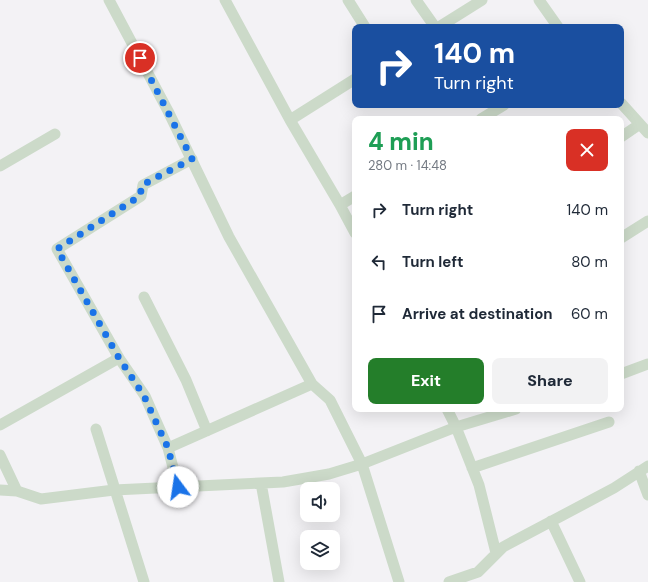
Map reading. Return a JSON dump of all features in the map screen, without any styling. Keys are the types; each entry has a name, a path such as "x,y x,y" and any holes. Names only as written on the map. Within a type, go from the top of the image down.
{"street":[{"path":"109,0 192,159 229,237 312,384 330,400 362,464 399,582"},
{"path":"225,0 290,120 352,227"},
{"path":"348,0 363,24"},
{"path":"416,0 433,24"},
{"path":"444,24 482,0"},
{"path":"538,0 556,24"},
{"path":"290,120 352,81"},
{"path":"624,106 648,133"},
{"path":"486,116 499,108"},
{"path":"624,135 640,124"},
{"path":"0,166 55,134"},
{"path":"178,487 168,448 144,396 119,358 57,249 140,196 142,185 192,159"},
{"path":"340,205 352,198"},
{"path":"624,236 648,221"},
{"path":"144,297 186,380 207,431"},
{"path":"0,425 119,358"},
{"path":"624,373 648,364"},
{"path":"168,448 312,384"},
{"path":"448,412 479,485 496,553"},
{"path":"0,490 17,491 41,499 114,490 283,482 329,474 362,464 456,427 506,412"},
{"path":"472,468 609,422"},
{"path":"96,429 144,582"},
{"path":"0,455 17,491"},
{"path":"449,582 478,577 502,547 614,488 644,469 648,495"},
{"path":"261,483 279,582"},
{"path":"551,521 580,582"}],"route":[{"path":"140,58 192,159 142,185 140,196 57,249 119,358 144,396 168,448 178,487"}]}
